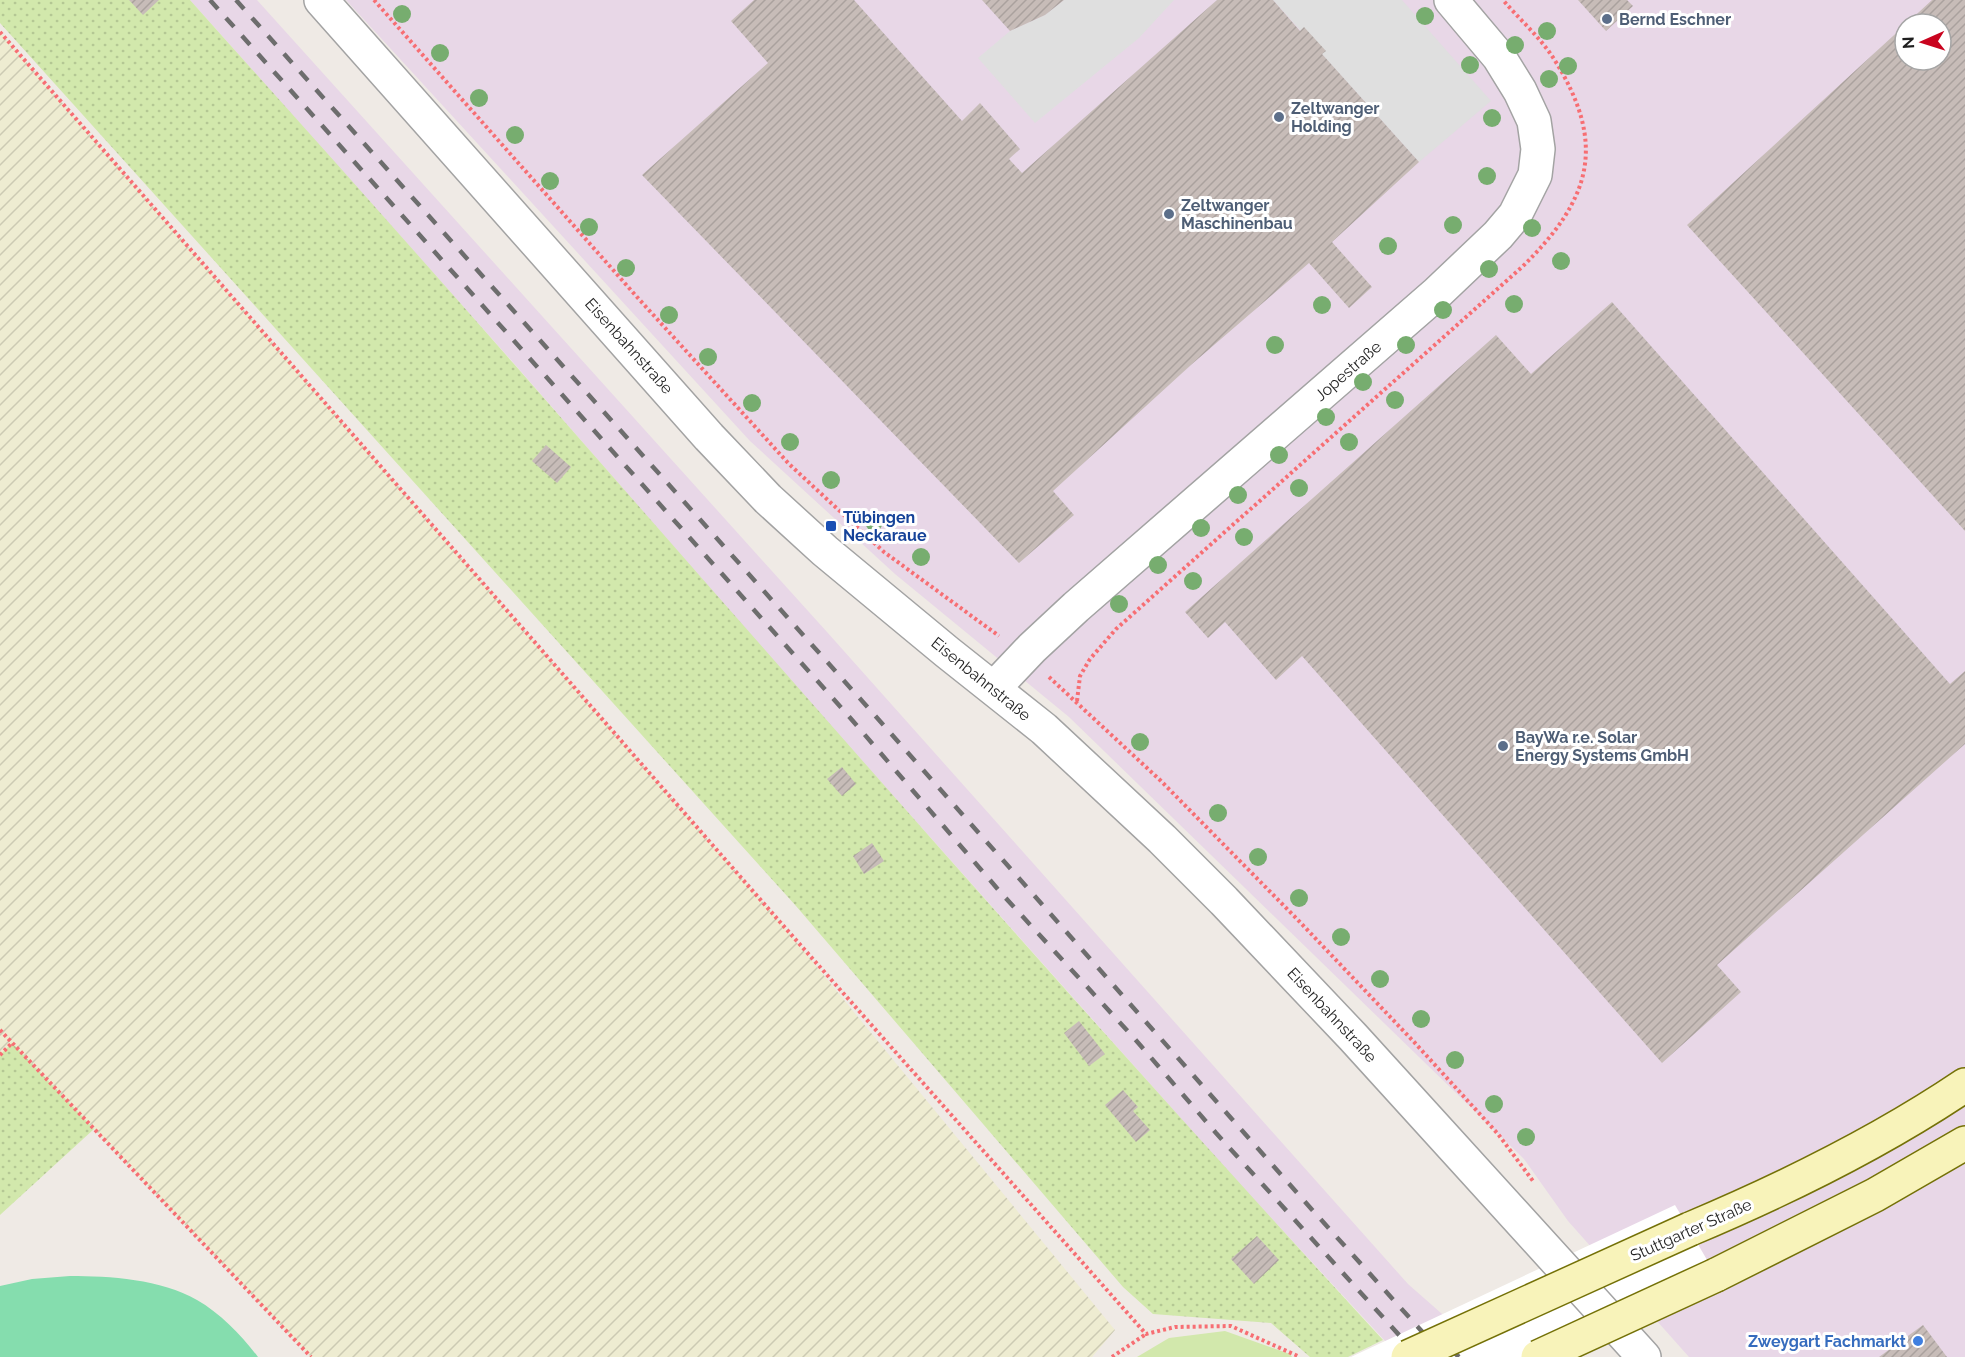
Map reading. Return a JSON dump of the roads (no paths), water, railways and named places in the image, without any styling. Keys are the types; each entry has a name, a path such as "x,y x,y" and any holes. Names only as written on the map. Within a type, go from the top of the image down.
{"main road":[{"name":"Stuttgarter Straße","path":"1408,1357 1757,1201 1926,1111 1965,1085"},
{"path":"1538,1357 1716,1275 1875,1195 1965,1143"}],"street":[{"name":"Eisenbahnstraße","path":"321,0 709,437 768,499 825,551 994,688 1098,777 1224,901 1424,1113 1644,1357"},
{"name":"Jopestraße","path":"994,688 1023,656 1076,607 1437,292 1498,235 1515,215 1535,175 1538,149 1534,121 1520,91 1499,57 1451,0"}],"railway":[{"path":"210,0 846,713 1002,894 1419,1357"},
{"path":"236,0 1445,1357"},
{"path":"1433,1333 1459,1357"}],"place":[{"name":"Bernd Eschner","path":"1607,19"},
{"name":"Zeltwanger Holding","path":"1279,117"},
{"name":"Zeltwanger Maschinenbau","path":"1169,214"},
{"name":"Tübingen Neckaraue","path":"831,526"},
{"name":"BayWa r.e. Solar Energy Systems GmbH","path":"1503,746"},
{"name":"Zweygart Fachmarkt","path":"1918,1341"}]}
